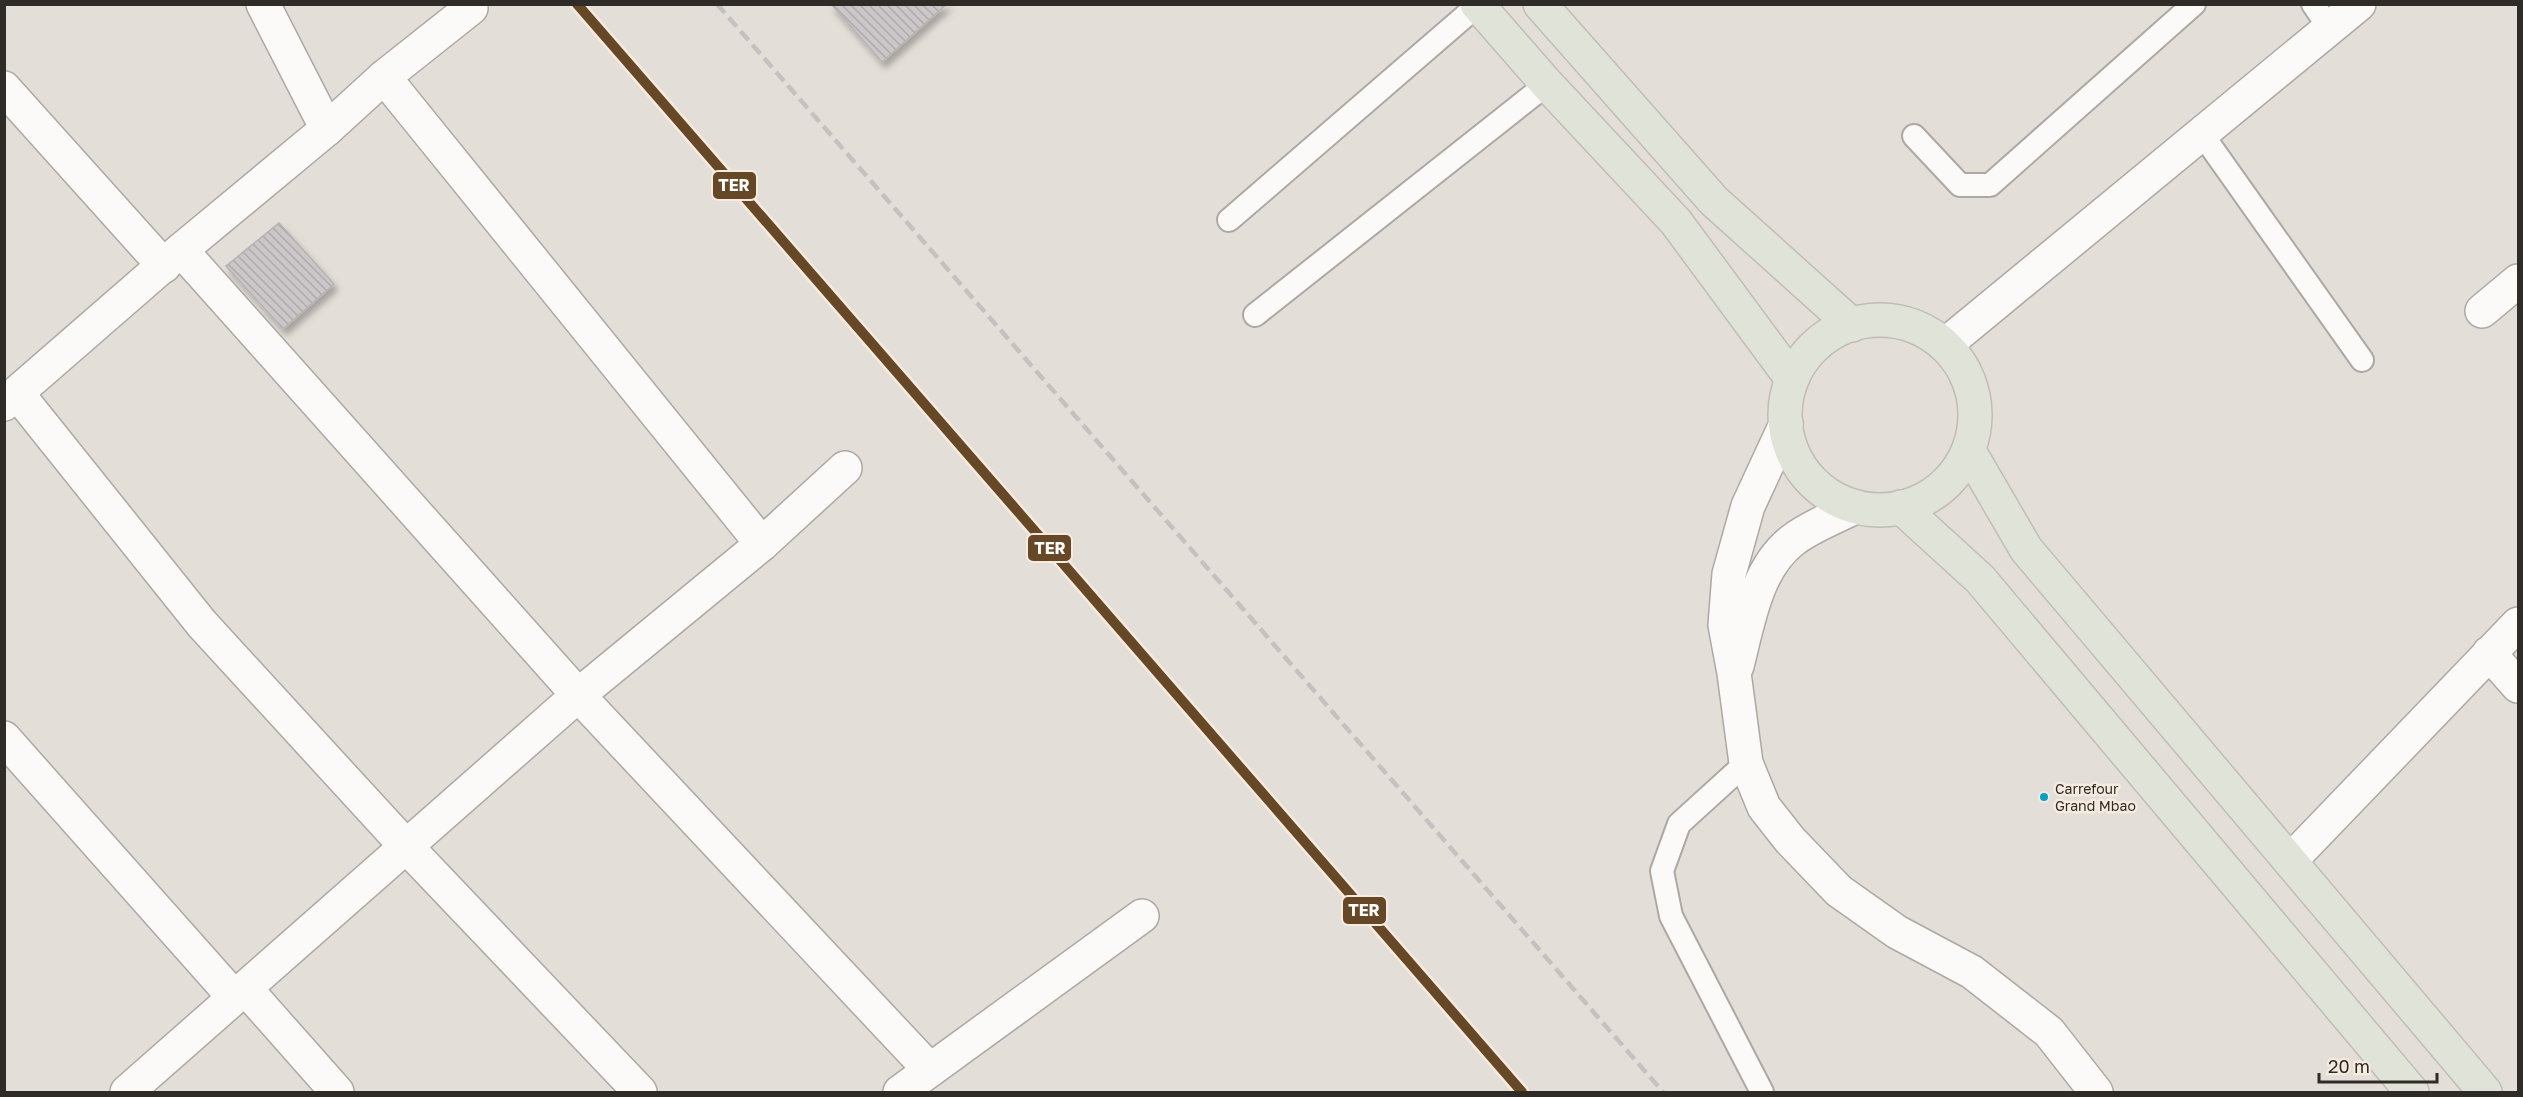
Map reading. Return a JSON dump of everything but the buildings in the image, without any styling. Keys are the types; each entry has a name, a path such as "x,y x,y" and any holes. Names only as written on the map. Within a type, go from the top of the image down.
{"highway":[{"path":"1540,4 1714,201 1852,325"},
{"path":"1477,5 1547,84 1676,222 1792,379"},
{"path":"1882,320 1905,324 1927,332 1945,345 1960,363 1970,384 1975,405 1975,428 1969,451 1958,470 1942,488 1923,500 1901,507 1879,510 1856,507 1834,498 1808,475 1791,447 1786,424 1786,401 1792,379 1803,359 1819,343 1838,330 1882,320"},
{"path":"1969,451 2026,549 2486,1092"},
{"path":"1901,507 1980,579 2412,1092"}],"street":[{"path":"263,4 327,129"},
{"path":"1945,345 2202,134 2322,17 2359,4"},
{"path":"471,8 384,77 327,129 11,398 202,624 408,847 640,1092"},
{"path":"384,77 762,544"},
{"path":"4,88 173,258 930,1070"},
{"path":"2482,311 2518,281"},
{"path":"1786,424 1748,506 1729,574 1725,625 1746,763 1764,807 1790,840 1839,891 1897,932 1972,972 2049,1032 2096,1092"},
{"path":"127,1092 578,695 762,544 844,468"},
{"path":"1734,673 1751,613 1768,567 1793,540 1856,507"},
{"path":"2290,861 2518,624"},
{"path":"2489,653 2518,686"},
{"path":"4,738 239,992 337,1092"},
{"path":"900,1092 1142,916"}],"lane":[{"path":"1914,136 1960,185 1990,185 2194,4"},
{"path":"1229,220 1477,5"},
{"path":"1255,315 1547,84"},
{"path":"2202,134 2362,360"},
{"path":"1746,763 1679,824 1662,871 1671,916 1762,1092"}],"railway":[{"path":"717,4 1663,1092"}],"transit line":[{"name":"TER","path":"577,4 1522,1092"}],"place":[{"name":"Carrefour Grand Mbao","path":"2044,797"}]}
